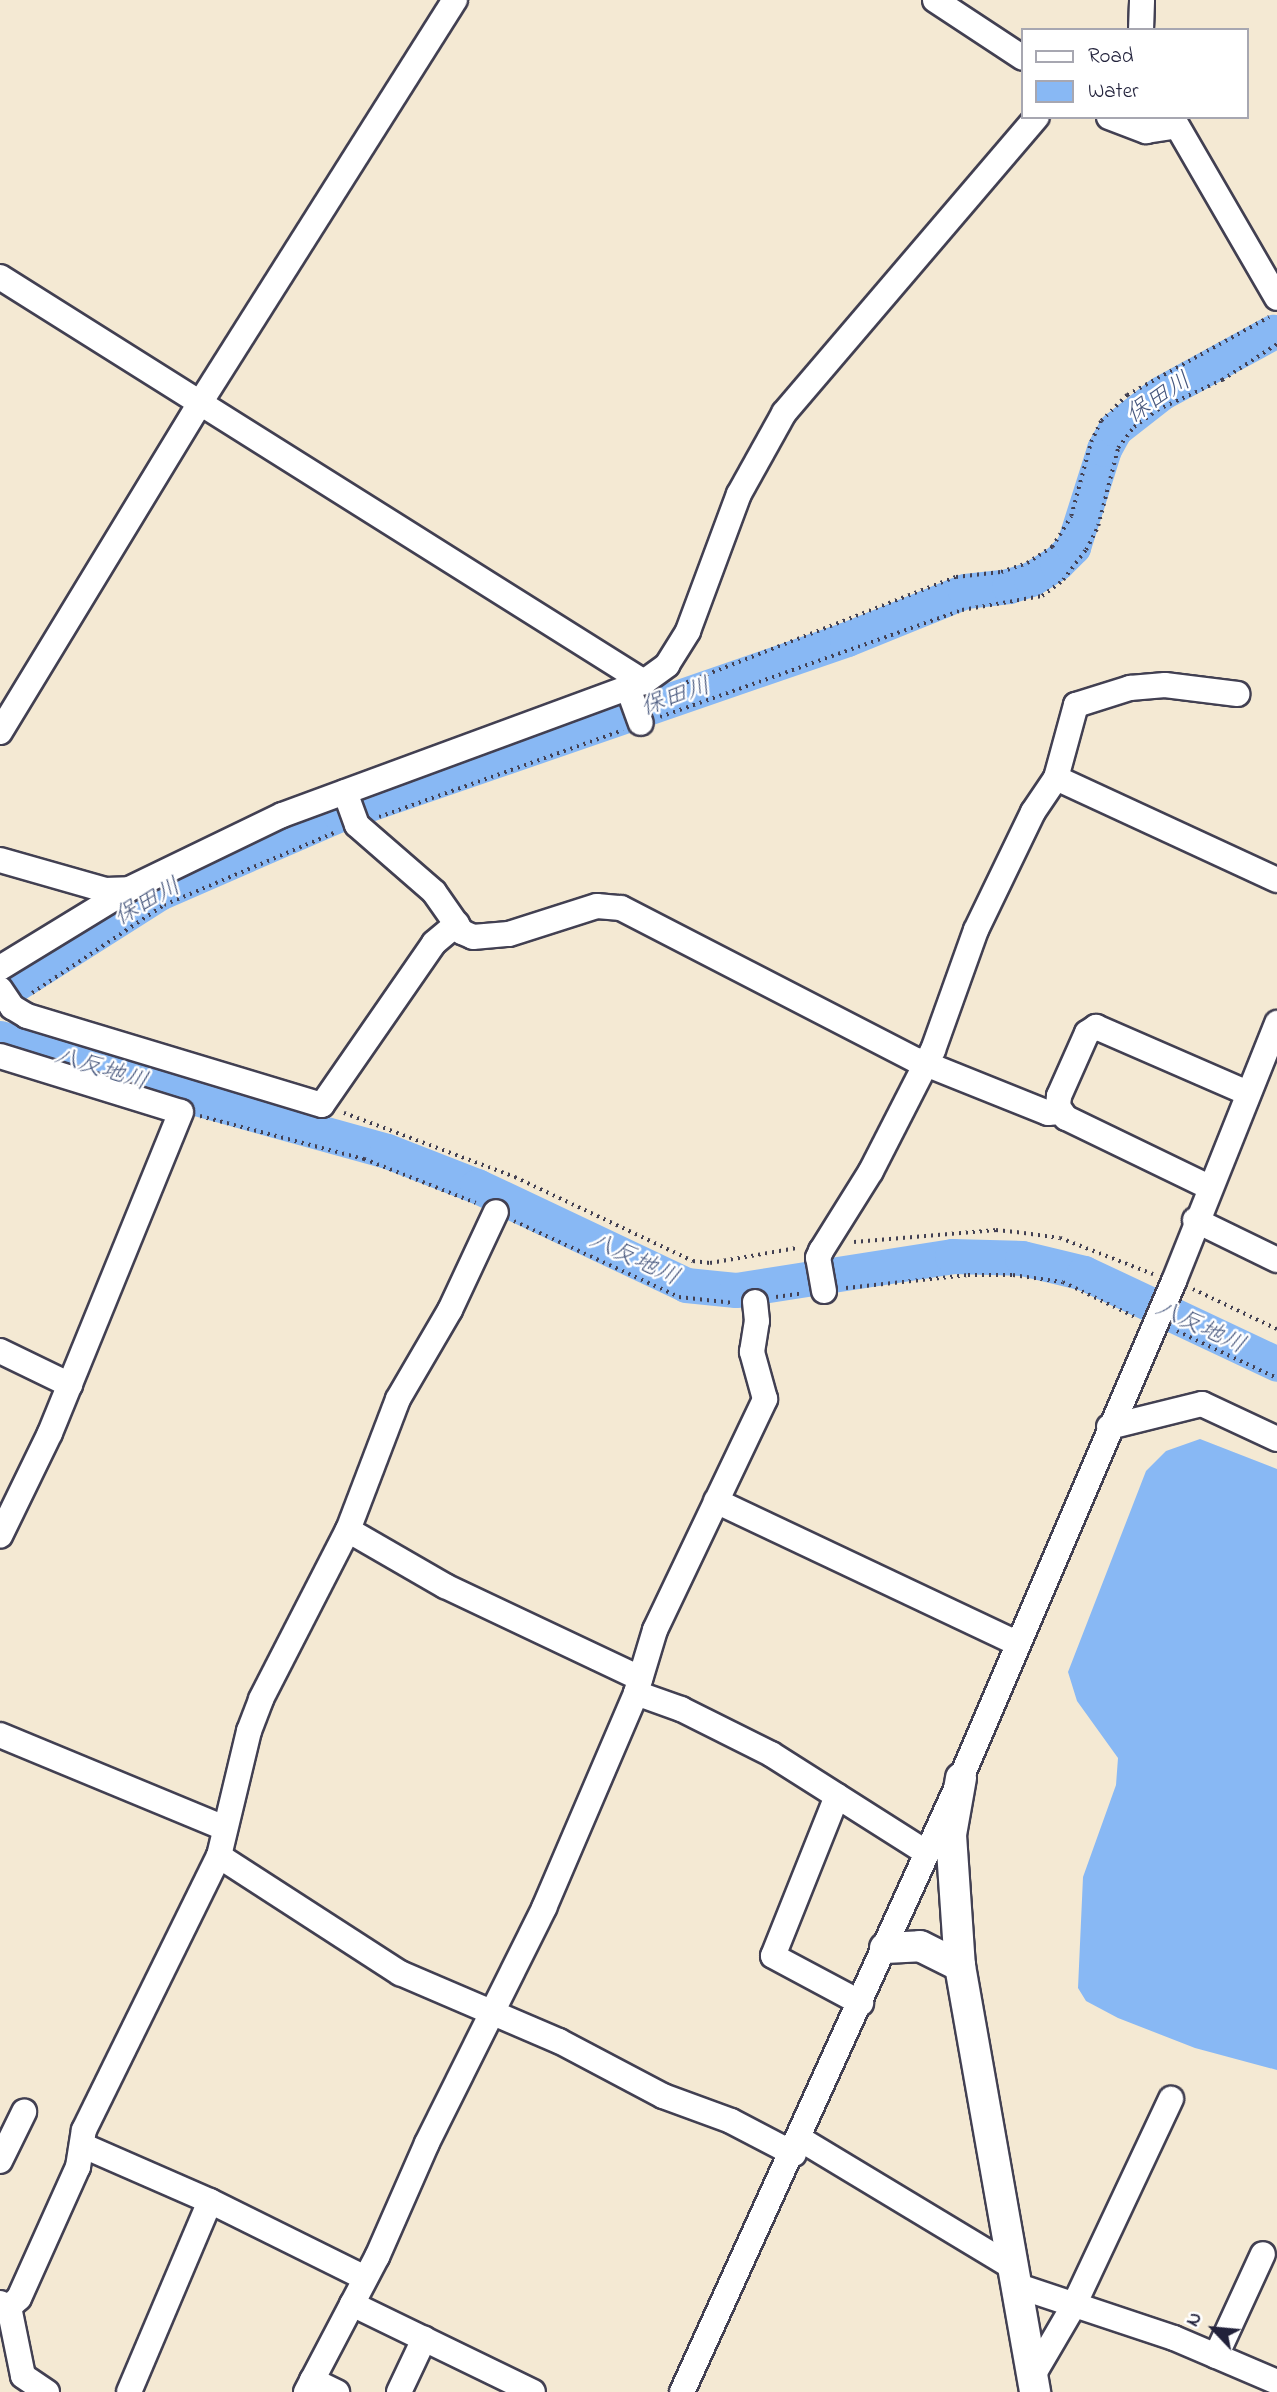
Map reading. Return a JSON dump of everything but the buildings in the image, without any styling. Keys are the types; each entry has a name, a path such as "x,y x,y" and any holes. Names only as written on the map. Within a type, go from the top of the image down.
{"street":[{"path":"0,732 200,403 455,0"},
{"path":"935,0 1021,57"},
{"path":"1141,28 1142,0"},
{"path":"0,968 129,889 282,815 350,809 638,704 688,631 739,494 784,413 1035,119"},
{"path":"1114,119 1146,131 1174,122 1277,299"},
{"path":"0,277 200,403 638,704"},
{"path":"823,1271 925,1062 976,930 1032,812 1056,778 1076,705 1130,688 1165,685 1237,694"},
{"path":"1056,778 1277,880"},
{"path":"350,809 434,892 462,932 487,939 597,906 621,908 925,1062 1048,1113 1060,1112 1209,1187"},
{"path":"0,860 104,890 129,889"},
{"path":"6,998 27,1016 322,1105 434,943 457,924"},
{"path":"682,2392 797,2147 961,1778 1109,1427 1172,1286 1195,1220 1277,1023"},
{"path":"1060,1112 1058,1101 1065,1083 1087,1033 1096,1027 1248,1093"},
{"path":"0,1056 181,1112 70,1385 0,1536"},
{"path":"47,2392 23,2376 4,2305 19,2298 84,2146 84,2130 219,1856 248,1731 261,1699 348,1530 398,1399 450,1310 496,1212"},
{"path":"1195,1220 1277,1260"},
{"path":"337,2392 309,2386 365,2278 544,1908 638,1685 655,1630 765,1399 752,1352 758,1314 755,1301"},
{"path":"0,1351 70,1385"},
{"path":"1109,1427 1202,1404 1277,1439"},
{"path":"716,1501 1017,1643"},
{"path":"348,1530 445,1586 771,1755 928,1853"},
{"path":"0,1735 225,1828"},
{"path":"961,1778 951,1835 951,1888 960,1966 1034,2384"},
{"path":"836,1796 773,1956 861,2003"},
{"path":"219,1856 381,1962 491,2014 559,2041 663,2096 797,2147 1016,2277 1074,2305 1216,2356 1277,2382"},
{"path":"886,1948 920,1946 960,1966"},
{"path":"1034,2384 1171,2099"},
{"path":"0,2161 24,2112"},
{"path":"84,2146 210,2201 365,2278"},
{"path":"129,2392 210,2201"},
{"path":"1216,2356 1263,2254"},
{"path":"352,2304 533,2392"},
{"path":"399,2392 424,2339"}],"path":[{"path":"672,688 956,577 1001,572 1036,558 1052,547 1071,516 1091,442 1101,421 1128,395 1277,313"},
{"path":"6,998 164,905 282,851 350,809 638,704 962,610 1042,596 1063,580 1086,550 1098,526 1118,449 1134,427 1157,410 1222,380 1277,344"},
{"path":"322,1105 515,1177 693,1261 823,1271 957,1276 1013,1275 1063,1282 1182,1332 1277,1378"},
{"path":"181,1112 364,1159 496,1212 679,1297 701,1303 755,1301 823,1271 996,1230 1082,1245 1277,1329"}],"water":[{"path":"1200,1439 1277,1469 1277,2070 1195,2048 1118,2018 1086,2001 1078,1988 1083,1877 1116,1785 1118,1758 1077,1701 1068,1672 1146,1471 1166,1451"}],"waterway":[{"name":"保田川","path":"0,994 159,893 340,814 847,639 965,591 1009,586 1031,579 1057,563 1073,547 1104,449 1115,429 1161,393 1273,332"},
{"name":"八反地川","path":"0,1038 138,1082 387,1151 477,1186 686,1285 736,1290 952,1256 1022,1258 1084,1273 1277,1364"}]}
